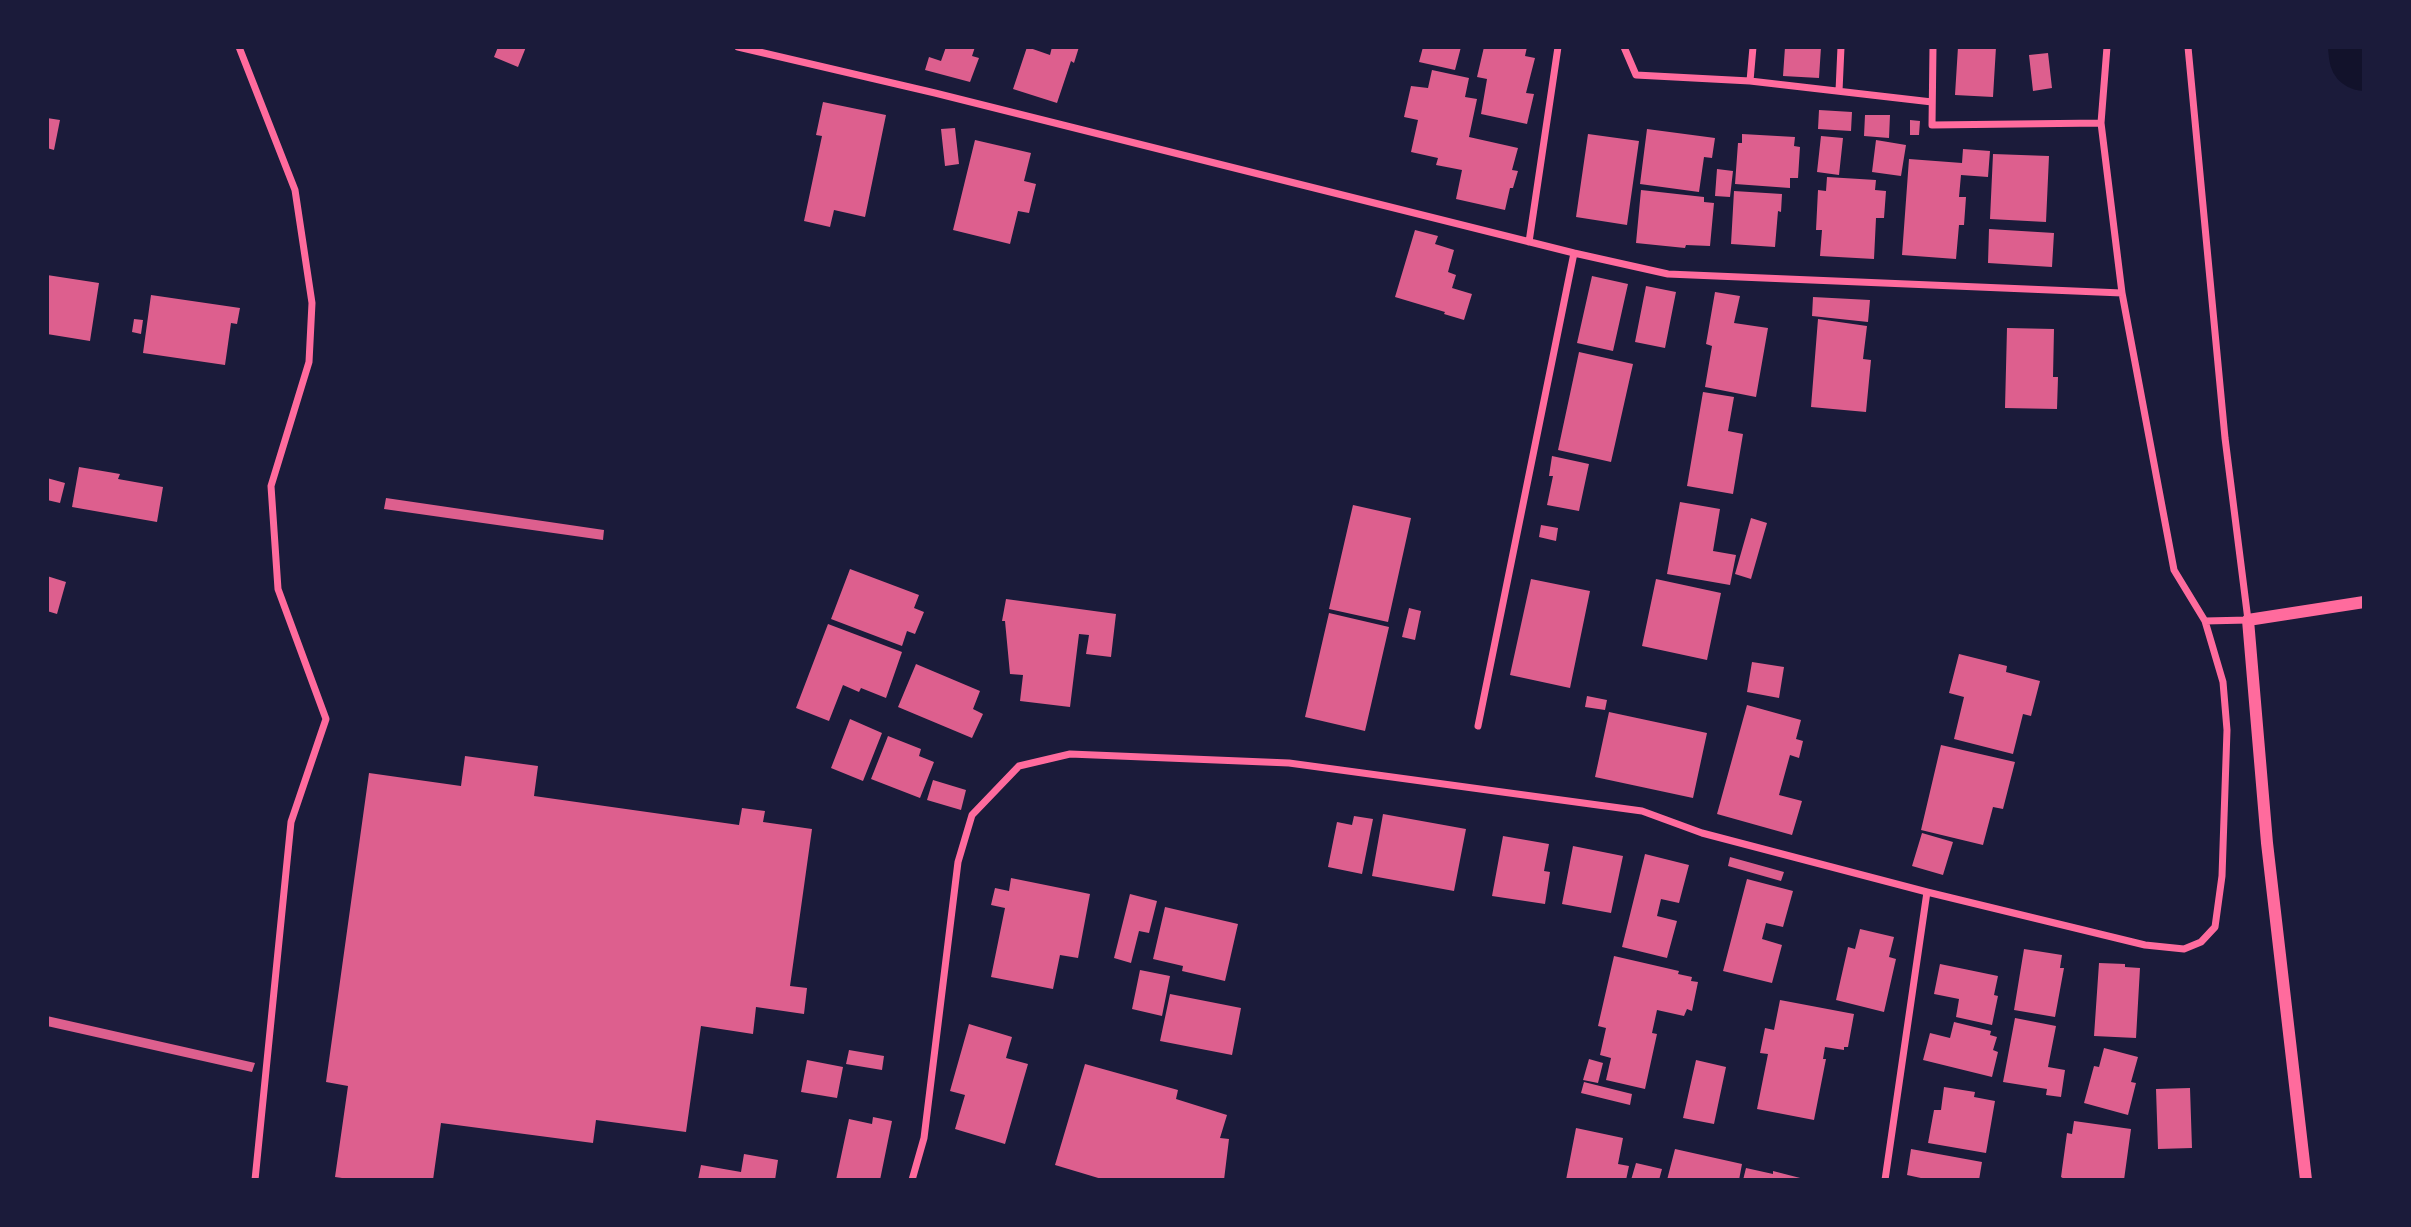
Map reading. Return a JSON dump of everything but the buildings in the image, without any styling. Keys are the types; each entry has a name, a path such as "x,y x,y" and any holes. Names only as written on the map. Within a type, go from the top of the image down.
{"street":[{"path":"239,47 295,190 313,303 309,362 271,486 278,589 326,719 291,822 255,1180"},
{"path":"738,47 1668,274 2122,293"},
{"path":"782,58 785,47"},
{"path":"1529,242 1558,47"},
{"path":"1623,47 1636,75 1750,81 1932,102"},
{"path":"1750,81 1754,47"},
{"path":"1839,91 1841,47"},
{"path":"1933,47 1932,125 2101,123"},
{"path":"912,1180 924,1138 958,862 972,815 1018,766 1070,754 1289,763 1642,811 1702,833 2145,945 2184,949 2201,942 2215,927 2222,876 2227,730 2223,682 2205,621 2174,570 2122,293 2101,123 2107,47"},
{"path":"2188,47 2225,438 2248,620 2267,843 2306,1180"},
{"path":"1478,726 1574,253"},
{"path":"2205,621 2248,620 2364,602"},
{"path":"1885,1180 1927,892"}],"waterway":[{"path":"2363,47 2364,56"}]}
